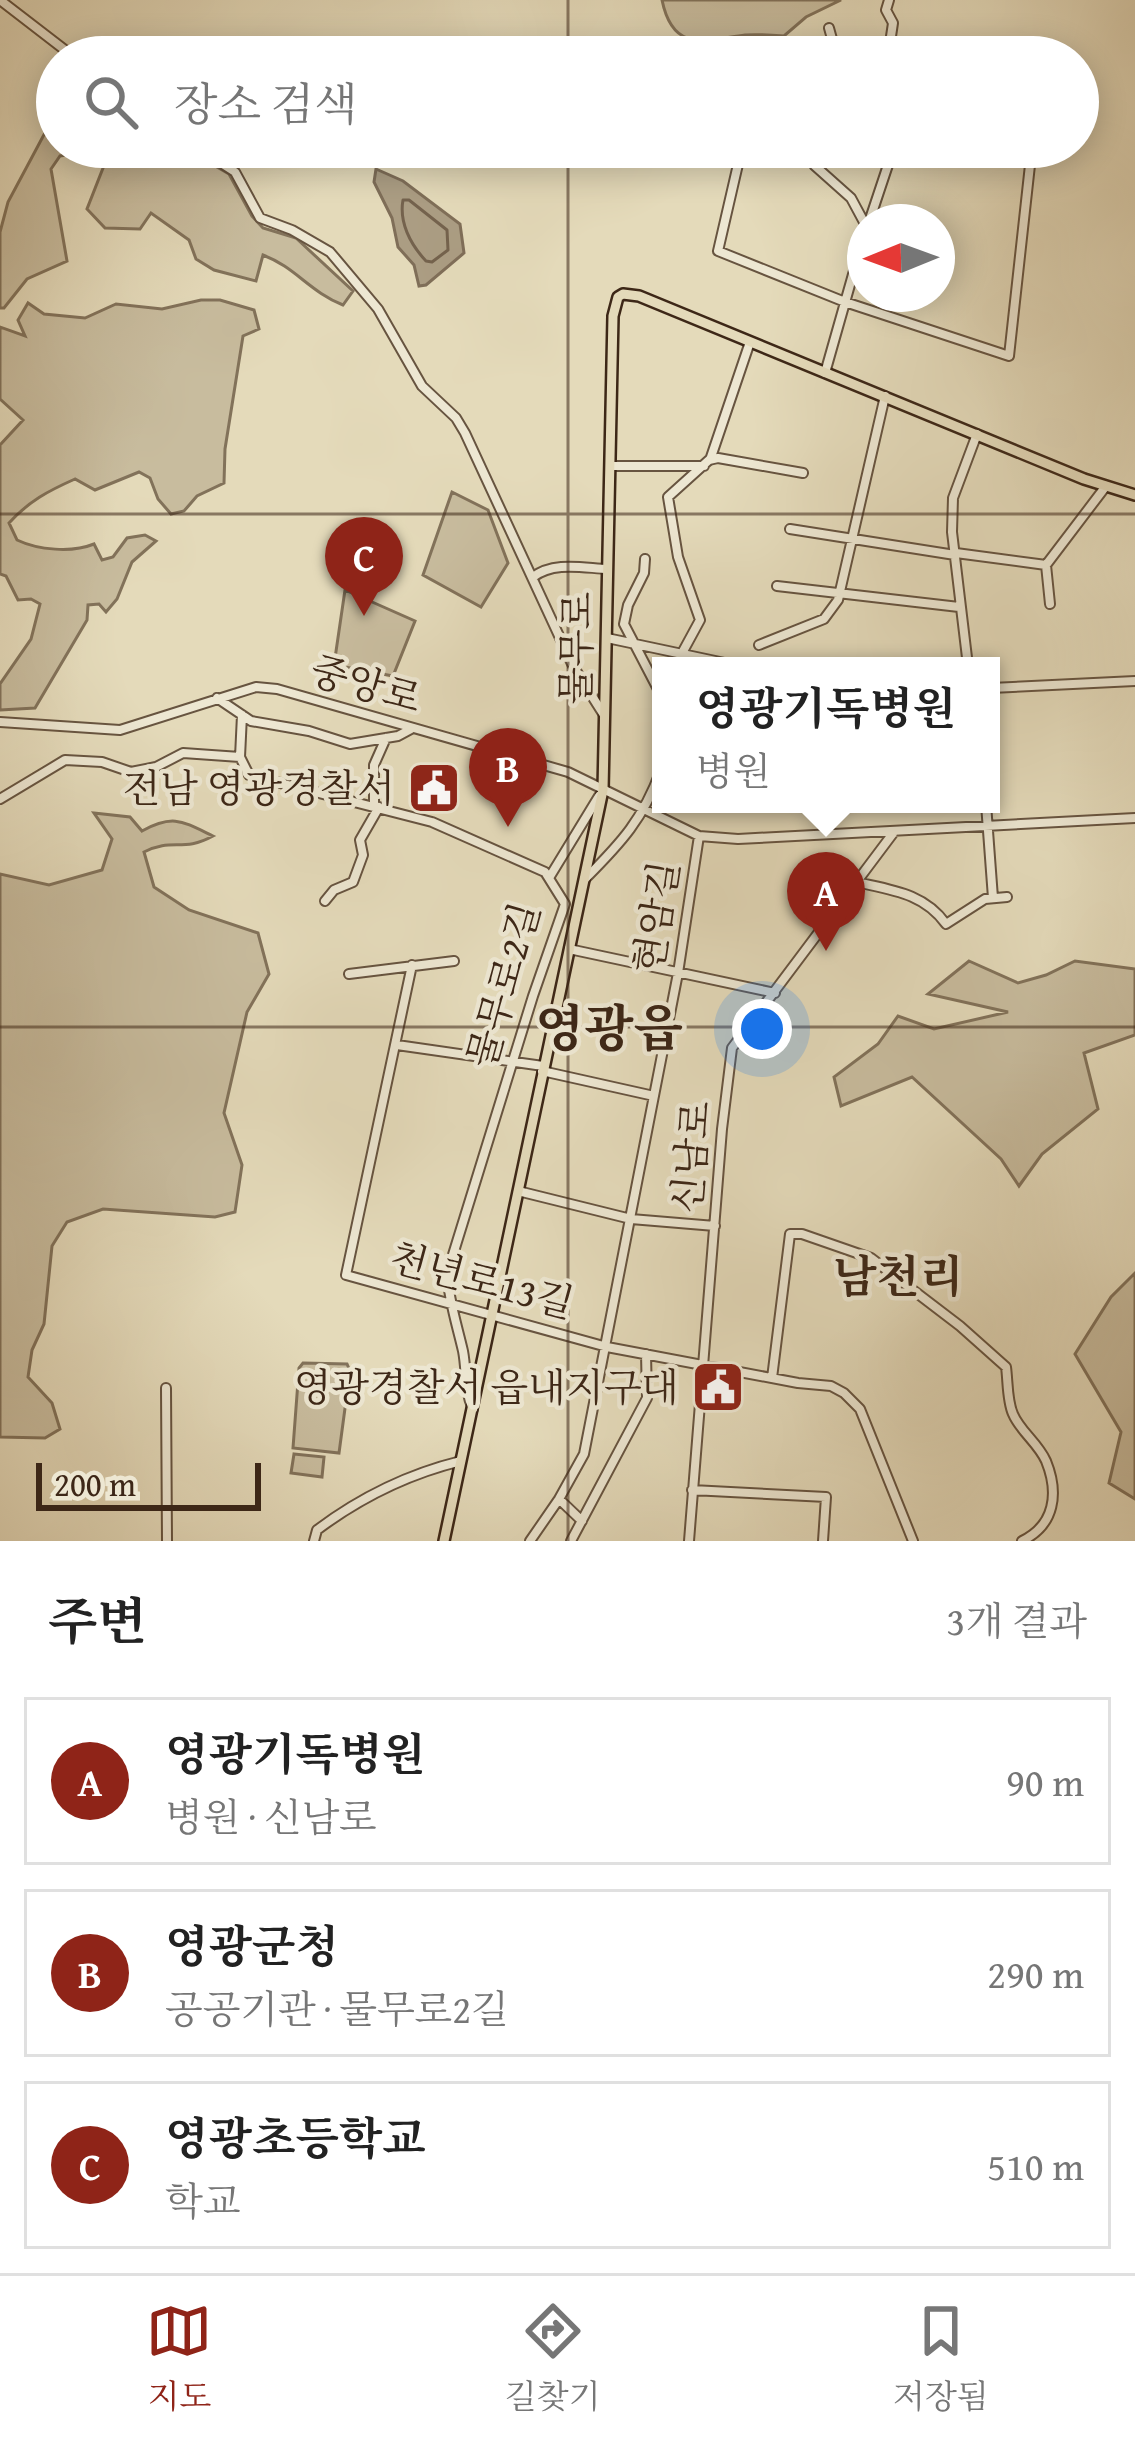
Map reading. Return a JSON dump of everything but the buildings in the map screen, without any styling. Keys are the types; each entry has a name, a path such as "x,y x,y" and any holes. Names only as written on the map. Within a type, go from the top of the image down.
{"main road":[{"name":"물무로","path":"444,1541 603,790 613,316 618,297 639,296 1135,495"}],"street":[{"path":"0,0 47,36"},
{"path":"889,0 891,36"},
{"path":"830,28 832,36"},
{"path":"229,168 260,218 330,252 378,309 422,386 465,433 573,666 605,717"},
{"path":"737,168 718,251 845,302 1010,356 1030,168"},
{"path":"817,168 854,204"},
{"path":"874,204 887,168"},
{"path":"825,373 847,295"},
{"path":"706,463 750,342"},
{"path":"759,645 824,619 839,594 885,396"},
{"path":"967,657 953,498 977,433"},
{"path":"682,657 700,620 678,557 668,497 718,458 803,473"},
{"path":"610,466 706,463"},
{"path":"1050,604 1046,566 1106,486"},
{"path":"790,529 1046,566"},
{"path":"645,559 624,625 652,677"},
{"path":"533,577 558,566 608,569"},
{"path":"778,586 959,607"},
{"path":"607,638 698,657"},
{"path":"1000,688 1135,681"},
{"name":"중앙로","path":"0,722 120,730 256,687 568,772 698,836 894,832 1135,818"},
{"path":"218,698 251,721 350,744 413,728"},
{"path":"240,757 242,715"},
{"path":"325,901 334,890 353,882 362,855 360,841 377,807 374,765 386,738"},
{"name":"물무로2길","path":"0,800 65,760 102,762 131,772 156,767 183,753 240,757 249,775 432,822 528,863 549,878 565,904 447,1274 464,1356 466,1394 474,1410"},
{"path":"549,878 603,790"},
{"path":"584,880 626,838 646,811 652,793"},
{"path":"987,813 993,898"},
{"name":"신남로","path":"689,1541 732,1048 894,832"},
{"name":"현암길","path":"530,1541 584,1454 678,973 698,836"},
{"path":"856,882 912,895 946,924 985,899 1007,897"},
{"path":"569,950 775,993"},
{"path":"349,974 454,962"},
{"name":"천년로13길","path":"412,965 346,1275 607,1347 831,1386 860,1409 914,1541"},
{"path":"396,1045 512,1062 654,1096"},
{"path":"517,1191 631,1219 715,1226"},
{"path":"772,1378 790,1234 871,1258 961,1326 1006,1367 1011,1412 1046,1460 1052,1493 1053,1510 1044,1527 1022,1541"},
{"path":"572,1541 646,1398 646,1354"},
{"path":"166,1388 166,1541"},
{"path":"314,1541 317,1530 382,1489 420,1471 461,1461"},
{"path":"692,1490 826,1497 823,1541"},
{"path":"560,1499 582,1521"}],"shaded area":[{"path":"662,0 841,0 806,17 784,36 683,36 667,17"},
{"path":"36,150 36,168 52,168 67,261 27,279 0,308 0,232 8,202"},
{"path":"103,168 219,168 229,174 263,228 296,238 353,291 343,305 263,255 256,281 214,270 196,259 189,240 151,213 140,229 105,228 87,209"},
{"path":"201,300 254,310 259,329 243,336 224,483 197,496 184,511 171,514 158,499 150,478 139,472 95,490 75,479 16,515 9,523 17,540 55,549 94,544 102,560 113,557 127,538 145,535 156,541 132,562 117,599 106,612 99,604 88,605 87,620 35,708 0,710 0,684 31,639 40,604 18,600 6,576 0,574 0,445 23,420 0,399 0,327 25,336 18,320 28,303 44,314 85,318 116,304 162,309"},
{"path":"452,492 488,510 508,563 481,607 423,575"},
{"path":"345,590 415,621 393,676 334,665"},
{"path":"94,813 130,817 142,831 162,822 178,822 213,836 144,852 154,887 189,910 258,933 269,974 247,1012 224,1113 242,1165 235,1212 215,1217 103,1209 67,1222 52,1246 44,1324 32,1350 28,1377 52,1403 60,1429 45,1438 0,1437 0,874 49,885 102,870 112,839"},
{"path":"969,961 1018,983 1075,961 1135,969 1135,1035 1084,1053 1098,1109 1042,1154 1019,1186 1001,1159 912,1077 841,1106 834,1077 878,1044 898,1016 934,1029 1008,1012 928,994"},
{"path":"1135,1273 1135,1499 1109,1483 1121,1432 1075,1354 1111,1297"},
{"path":"303,1363 347,1364 350,1371 339,1453 293,1448"},
{"path":"294,1454 324,1457 322,1477 291,1473"}],"water":[{"path":"376,169 403,181 460,224 464,253 426,285 419,286 414,265 398,247 392,218 374,182"}],"place":[{"name":"영광초등학교","path":"364,616"},
{"name":"전남 영광경찰서","path":"434,788"},
{"name":"영광군청","path":"508,827"},
{"name":"영광기독병원","path":"826,951"},
{"name":"영광경찰서 읍내지구대","path":"718,1387"}],"district":[{"name":"영광읍","path":"609,1028"},
{"name":"남천리","path":"898,1276"}]}
